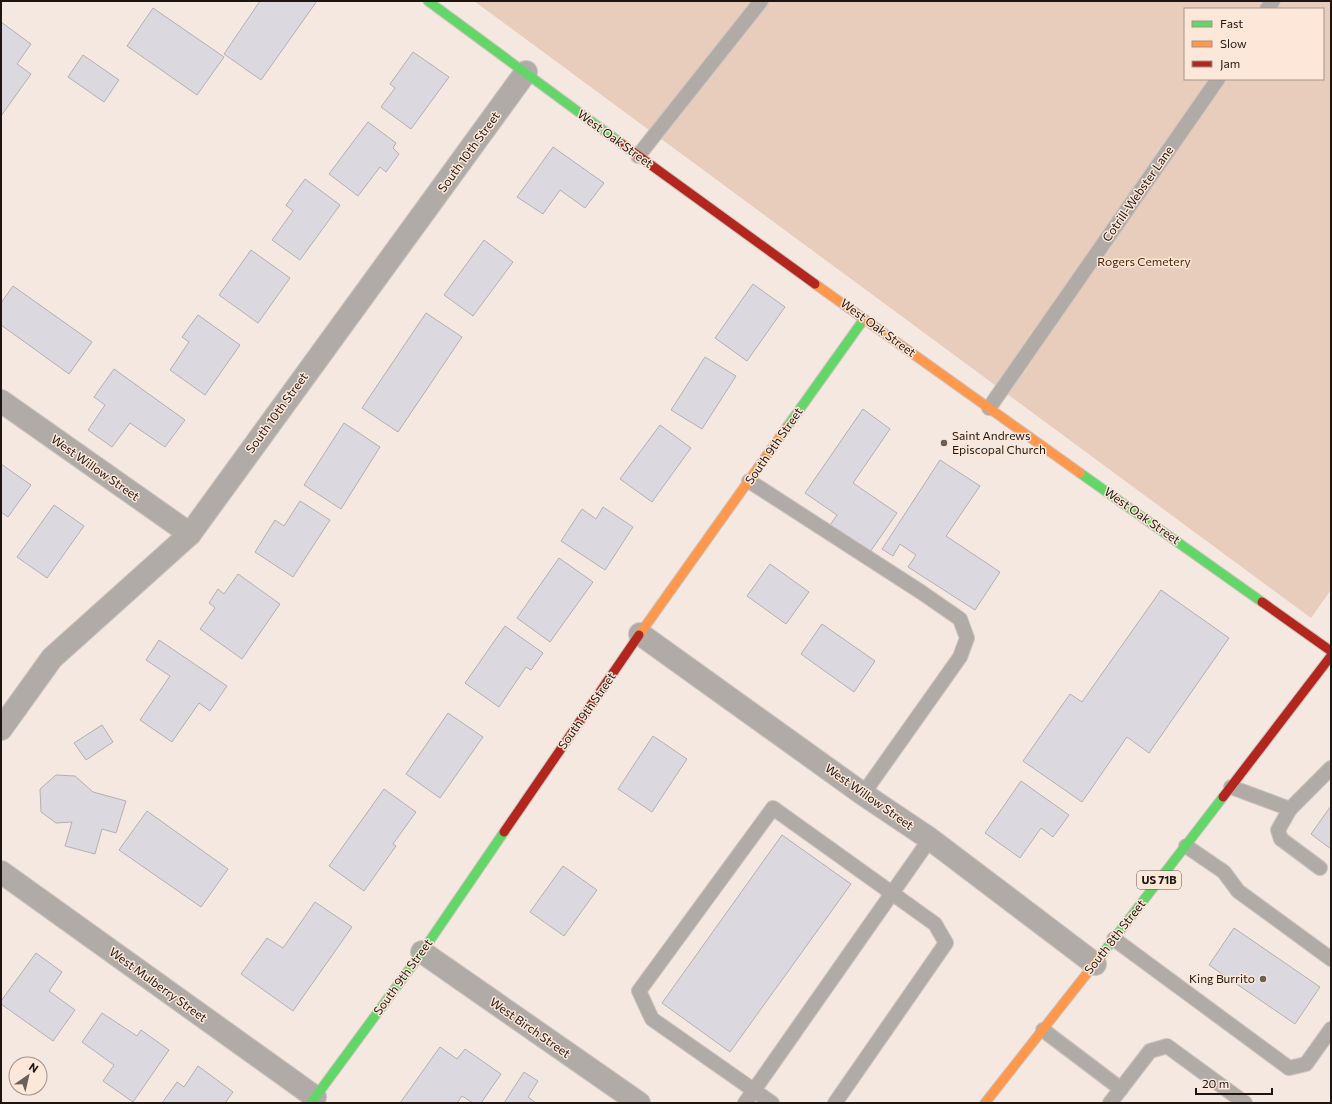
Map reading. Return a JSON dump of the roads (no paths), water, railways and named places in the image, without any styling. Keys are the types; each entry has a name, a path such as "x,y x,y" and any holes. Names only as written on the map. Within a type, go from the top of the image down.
{"street":[{"name":"West Oak Street","path":"428,1 638,156 864,319 1331,651"},
{"name":"South 10th Street","path":"1,729 52,658 190,534 526,72"},
{"name":"South 9th Street","path":"313,1100 422,952 640,634 864,319"},
{"name":"West Willow Street","path":"1,401 190,534"},
{"name":"West Willow Street","path":"640,634 863,794 930,839 1095,964"},
{"name":"South 8th Street","path":"985,1103 1095,964 1331,656"},
{"name":"West Mulberry Street","path":"1,872 313,1100"},
{"name":"West Birch Street","path":"422,952 639,1103"}],"lane":[{"path":"638,156 761,1"},
{"name":"Cotrill-Webster Lane","path":"989,408 1217,80"},
{"path":"749,481 921,592 960,619 967,638 960,656 863,794"},
{"path":"1320,868 1281,839 1278,830 1290,809 1331,768"},
{"path":"1231,787 1290,809"},
{"path":"772,1103 652,1019 639,991 774,808 935,924 946,943 835,1103"},
{"path":"745,1103 930,839"},
{"path":"1186,846 1224,872 1238,891 1331,959"},
{"path":"1114,939 1289,1068 1306,1064 1331,1028"},
{"path":"1043,1030 1121,1089"},
{"path":"1110,1103 1150,1051 1167,1046 1245,1103"}],"place":[{"name":"Saint Andrews Episcopal Church","path":"944,443"},
{"name":"King Burrito","path":"1263,979"}],"park label":[{"name":"Rogers Cemetery","path":"1144,262"}]}
